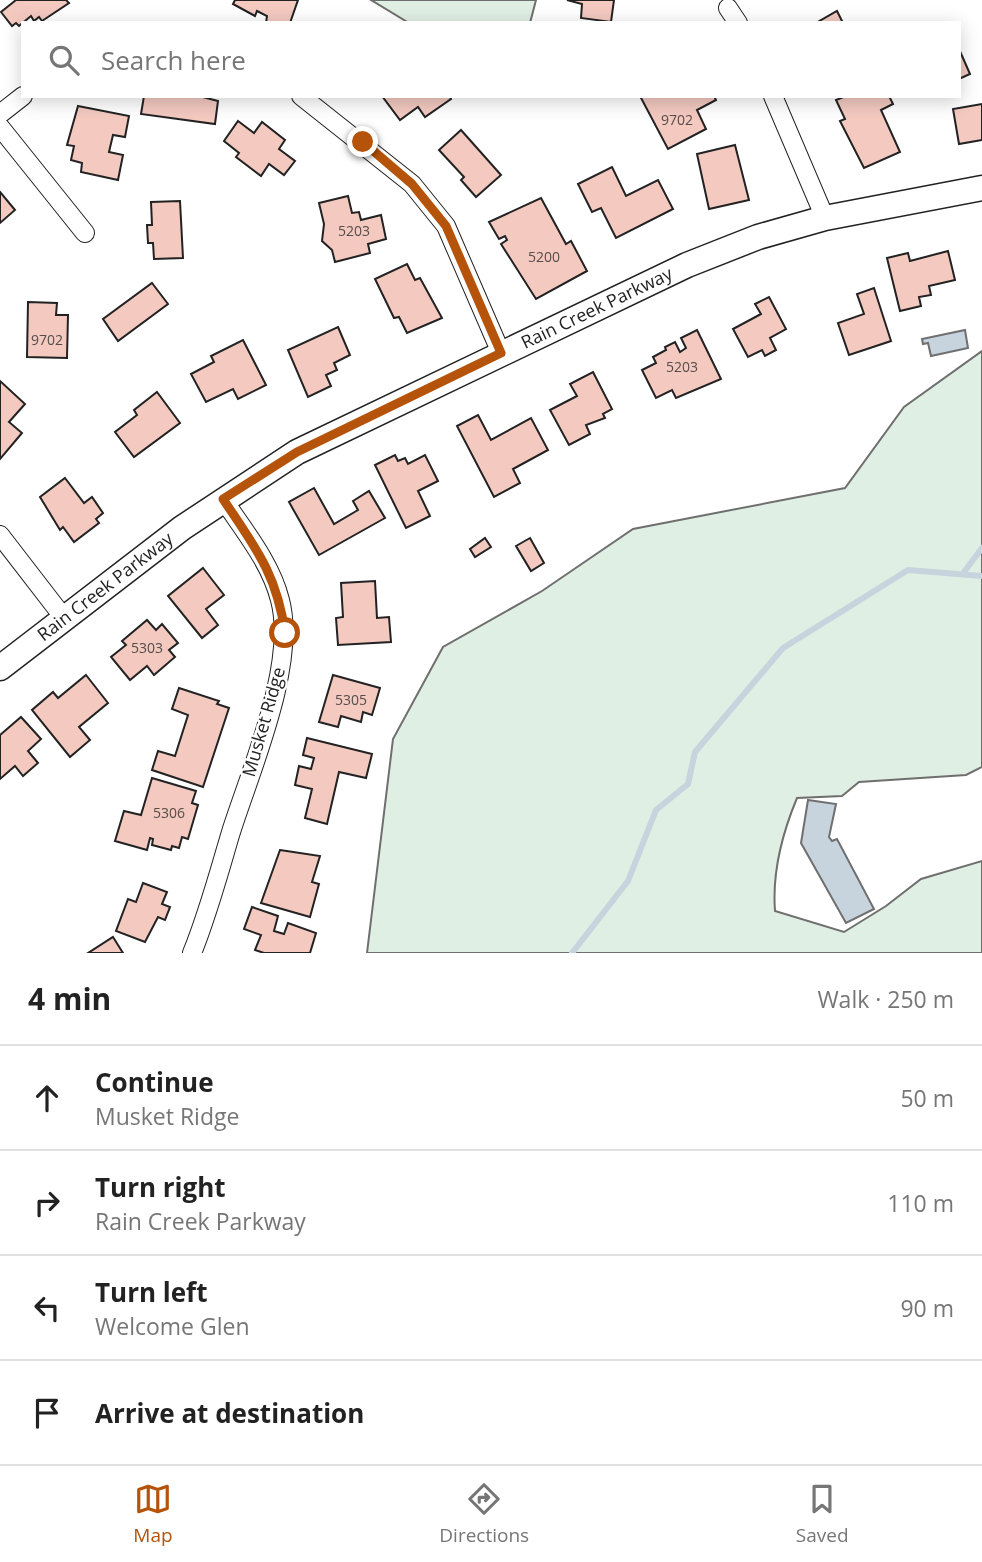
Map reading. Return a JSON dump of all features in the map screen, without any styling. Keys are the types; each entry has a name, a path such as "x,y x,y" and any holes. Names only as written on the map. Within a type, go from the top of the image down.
{"street":[{"path":"0,114 21,98"},
{"path":"304,98 412,184 446,226 501,353"},
{"path":"774,98 825,218"},
{"path":"0,127 85,233"},
{"name":"Rain Creek Parkway","path":"0,668 223,499 297,452 687,265 758,237 825,218 982,188"},
{"name":"Musket Ridge","path":"192,953 271,708 281,666 285,633 281,601 269,569 223,499"},
{"path":"0,535 64,618"}],"green space":[{"path":"371,0 536,0 531,21 406,21"},
{"path":"982,351 982,767 966,775 859,782 842,796 797,798 779,853 774,896 775,911 844,932 886,906 921,879 982,861 982,953 367,953 393,739 443,647 542,591 633,529 845,488 904,407"}],"shaded area":[{"path":"965,330 968,348 931,356 928,343 923,344 922,339"},
{"path":"808,800 836,804 829,837 832,841 837,839 874,909 846,923 801,843"}],"building":[{"path":"16,0 66,0 69,3 42,21 39,17 34,21 31,16 21,21 19,26 16,23 12,26 1,12"},
{"path":"235,0 298,0 291,21 266,21 267,16 257,11 255,16 233,4"},
{"path":"567,0 614,0 611,21 581,18 582,4"},
{"path":"837,11 842,21 820,21"},
{"path":"961,54 970,74 961,78"},
{"path":"144,98 207,98 218,101 215,124 141,114"},
{"path":"384,98 451,99 425,117 418,107 400,120"},
{"path":"641,98 715,98 716,100 697,110 706,129 668,149"},
{"path":"890,98 893,104 881,110 900,152 864,168 840,121 845,119 836,100"},
{"path":"982,104 982,140 959,144 953,109"},
{"path":"78,106 129,116 125,137 113,135 109,152 123,155 118,180 81,172 82,163 71,160 74,146 67,145"},
{"path":"238,121 254,133 262,122 285,140 279,149 295,161 284,175 269,164 261,176 236,157 239,153 224,141"},
{"path":"461,130 501,175 476,197 461,180 464,177 439,150"},
{"path":"735,145 749,200 709,209 697,154"},
{"path":"612,167 626,196 658,180 673,209 616,238 601,208 592,212 578,184"},
{"path":"0,192 15,210 0,223"},
{"path":"348,196 352,213 359,212 361,220 381,215 386,239 368,244 370,253 335,262 332,250 322,241 324,224 319,203"},
{"path":"541,198 566,244 571,241 587,271 536,299 501,244 507,240 505,236 499,239 489,222"},
{"path":"180,201 183,258 154,259 153,243 148,243 147,225 152,225 151,202"},
{"path":"948,251 955,280 929,286 931,295 919,297 921,306 900,311 887,258 908,253 910,261"},
{"path":"407,264 415,280 420,278 442,318 407,333 399,317 394,318 375,279"},
{"path":"152,283 168,304 118,341 103,319"},
{"path":"874,288 891,341 849,355 838,323 864,314 857,294"},
{"path":"769,297 786,329 770,338 776,350 765,356 762,350 748,357 733,329 761,314 755,304"},
{"path":"28,302 57,303 56,315 68,315 67,358 27,357"},
{"path":"338,327 350,355 334,363 337,370 326,375 331,386 308,397 288,350"},
{"path":"697,330 721,379 676,398 672,390 656,398 642,370 656,363 653,357 675,342 680,352 686,348 681,338"},
{"path":"243,340 266,385 238,399 233,389 206,402 191,374 214,362 211,356"},
{"path":"593,372 612,409 603,414 605,418 586,425 590,434 569,445 550,410 577,396 570,384"},
{"path":"0,381 25,404 9,422 22,433 0,459"},
{"path":"157,392 180,423 134,457 115,432 137,415 134,410"},
{"path":"478,415 491,440 531,418 548,450 513,469 520,483 494,497 457,426"},
{"path":"395,455 398,461 405,458 408,464 425,455 438,481 418,491 430,516 406,528 375,465"},
{"path":"65,478 84,503 92,497 103,513 96,519 99,523 74,542 63,527 60,530 40,497"},
{"path":"314,488 334,524 358,510 353,501 369,491 385,518 319,555 289,502"},
{"path":"485,538 491,547 475,557 470,549"},
{"path":"530,538 544,563 531,571 516,546"},
{"path":"203,568 224,595 206,609 218,625 202,638 168,596"},
{"path":"375,581 377,618 389,617 391,642 338,645 336,618 343,617 341,583"},
{"path":"147,620 156,630 162,624 178,643 169,650 175,657 154,675 147,666 130,680 111,657 126,645 122,641"},
{"path":"86,675 108,703 79,727 90,740 70,757 32,710 53,692 58,698"},
{"path":"333,675 380,688 372,715 363,712 361,722 341,716 338,727 319,722"},
{"path":"179,688 219,701 217,704 229,708 203,787 152,770 158,751 175,756 188,715 172,709"},
{"path":"21,717 41,739 28,751 38,763 23,776 15,766 0,779 0,735"},
{"path":"307,738 372,754 366,778 339,772 327,824 305,818 312,789 295,785 299,766 311,769 314,758 303,755"},
{"path":"152,778 196,791 192,803 198,805 188,839 182,837 179,848 172,846 171,850 152,845 153,839 150,838 147,850 115,841 124,811 141,815"},
{"path":"280,850 320,856 312,882 319,884 310,917 261,903"},
{"path":"143,883 167,892 162,904 170,907 165,920 158,917 145,942 116,931 128,899 136,902"},
{"path":"252,907 278,916 274,931 284,934 288,923 316,933 310,953 264,953 255,950 261,935 244,929"},
{"path":"113,937 123,953 88,953"}],"waterway":[{"path":"964,572 982,548"},
{"path":"572,953 628,881 656,810 688,784 695,752 783,648 908,570 982,576"}],"route":[{"path":"285,633 281,601 269,569 223,499 297,452 501,353 446,226 412,184 363,142"}]}
